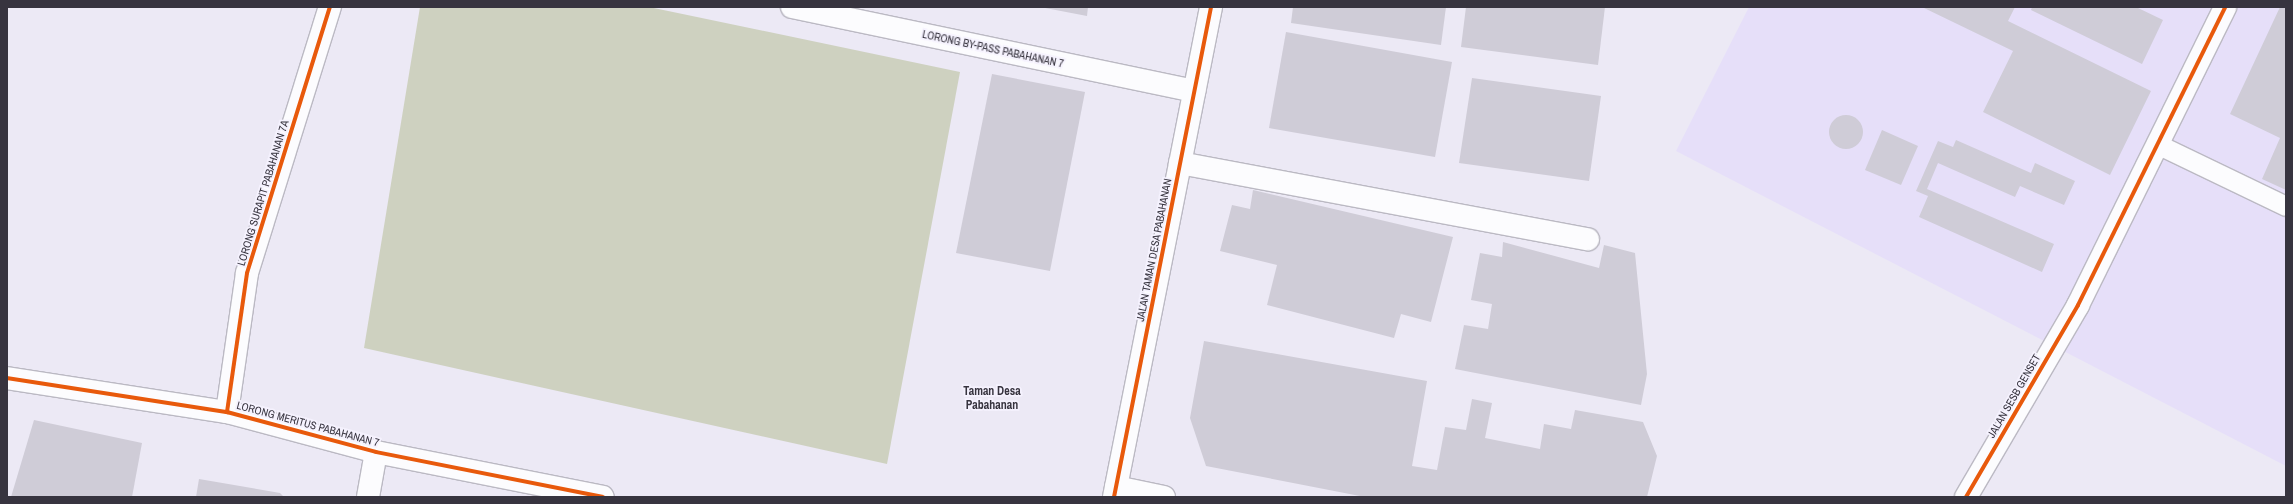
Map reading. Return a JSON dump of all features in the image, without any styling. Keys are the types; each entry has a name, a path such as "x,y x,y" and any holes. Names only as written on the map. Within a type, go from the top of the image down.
{"street":[{"name":"LORONG SURAPIT PABAHANAN 7A","path":"227,412 247,273 330,7"},
{"name":"LORONG BY-PASS PABAHANAN 7","path":"792,7 1194,91"},
{"name":"JALAN TAMAN DESA PABAHANAN","path":"1115,492 1211,7"},
{"name":"JALAN SESB GENSET","path":"1966,497 2078,305 2225,7"},
{"path":"1180,163 1588,239"},
{"name":"LORONG MERITUS PABAHANAN 7","path":"7,378 227,412 376,452 603,497"},
{"path":"368,497 376,452"},
{"path":"1115,492 1164,497"}],"lane":[{"path":"2157,144 2286,206"}],"shaded area":[{"path":"1749,7 2286,7 2286,466 1676,151"}],"green space":[{"path":"420,7 649,7 960,72 887,464 364,348"}],"building":[{"path":"1040,7 1088,7 1087,16"},
{"path":"1293,7 1446,7 1441,45 1291,23"},
{"path":"1466,7 1605,7 1598,65 1461,47"},
{"path":"1922,7 2015,7 2008,21 2151,91 2110,175 1983,112 2013,51"},
{"path":"2032,7 2136,7 2163,20 2142,64 2031,10"},
{"path":"2280,7 2286,7 2286,190 2262,179 2280,138 2230,114"},
{"path":"1286,32 1452,62 1435,157 1269,128"},
{"path":"992,74 1085,92 1050,271 956,253"},
{"path":"1472,78 1601,96 1589,181 1459,163"},
{"path":"1846,115 1858,120 1863,132 1858,144 1846,149 1834,144 1829,132 1834,120"},
{"path":"1882,130 1918,146 1901,185 1865,170"},
{"path":"1956,140 2031,173 2035,163 2075,181 2064,205 2020,186 2015,197 1938,163 1927,189 2054,244 2042,272 1919,217 1928,196 1916,191 1938,141 1953,147"},
{"path":"1253,190 1453,237 1431,322 1401,314 1394,338 1267,305 1277,265 1220,251 1232,205 1250,209"},
{"path":"1503,242 1599,268 1604,245 1635,253 1647,374 1641,405 1455,369 1464,325 1488,329 1492,304 1471,300 1480,253 1502,257"},
{"path":"1204,341 1427,381 1412,466 1437,470 1445,427 1466,430 1472,399 1492,403 1485,438 1540,449 1544,424 1571,429 1575,410 1643,422 1657,456 1647,497 1365,497 1206,466 1190,418"},
{"path":"34,420 142,443 132,497 11,497"},
{"path":"199,479 280,493 284,497 196,497"}],"cycle path":[{"path":"227,412 247,273 330,7"},
{"path":"1114,497 1211,7"},
{"path":"1966,497 2078,305 2225,7"},
{"path":"7,378 227,412 376,452 603,497"}],"district":[{"name":"Taman Desa Pabahanan","path":"992,399"}]}
